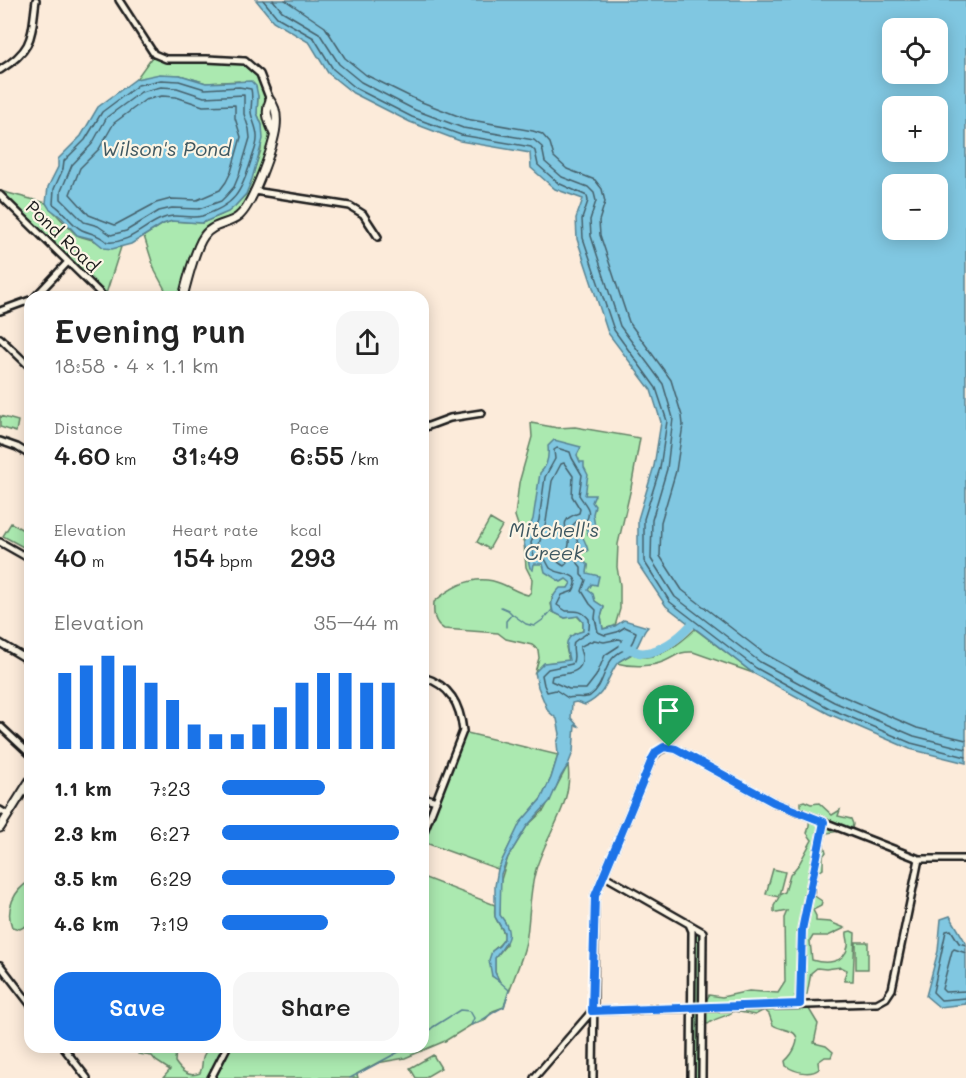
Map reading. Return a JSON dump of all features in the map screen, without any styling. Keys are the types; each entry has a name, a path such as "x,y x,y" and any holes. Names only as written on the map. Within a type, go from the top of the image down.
{"main road":[{"path":"185,291 202,238 212,228 241,214 254,191 272,147 276,115 270,100"},
{"path":"0,828 24,790"}],"street":[{"path":"0,70 15,61 28,46 36,0"},
{"path":"119,0 154,54 166,59 207,58 245,62 260,74 270,100"},
{"path":"254,191 350,206 363,214 378,237"},
{"name":"Pond Road","path":"0,195 98,291"},
{"path":"41,291 68,262"},
{"path":"0,311 24,302"},
{"path":"0,338 24,361"},
{"path":"429,426 450,418 482,413"},
{"path":"0,441 24,451"},
{"path":"0,542 24,556"},
{"path":"0,643 24,658"},
{"path":"429,679 437,682 453,696 462,717 463,731 429,819"},
{"path":"0,726 24,748"},
{"path":"593,1078 594,905 603,875 652,759 660,749 666,747 676,749 773,802 919,859 966,859"},
{"path":"429,799 436,801"},
{"path":"0,810 8,815"},
{"path":"800,1004 802,930 824,822"},
{"path":"534,1078 592,1011 877,1003 889,995 894,981 919,859"},
{"path":"603,875 703,932 702,1078"},
{"path":"688,923 692,931 691,1078"},
{"path":"0,965 24,996"},
{"path":"68,1053 87,1078"},
{"path":"211,1078 224,1053"}],"green space":[{"path":"154,54 161,58 239,60 256,70 276,115 272,147 241,214 206,234 185,291 166,291 155,271 144,236 172,221 202,223 235,206 246,194 261,150 262,125 257,113 258,96 239,81 206,83 180,75 136,79"},
{"path":"0,191 46,203 77,235 95,241 104,248 121,247 107,291 99,291 0,195"},
{"path":"0,416 18,421 16,432 0,427"},
{"path":"531,423 558,428 575,427 640,438 618,544 620,609 615,626 603,629 601,617 604,607 595,601 588,590 592,583 587,573 588,566 568,588 553,596 551,604 553,612 565,618 577,616 583,622 583,631 574,634 566,647 569,661 545,663 535,672 539,658 538,650 532,645 506,639 498,633 444,629 436,621 434,610 434,602 449,590 475,580 493,581 528,595 531,592 532,579 526,567 524,543 515,516 519,483 532,437"},
{"path":"490,519 502,526 489,549 477,542"},
{"path":"11,523 24,531 24,547 3,536"},
{"path":"695,629 753,673 693,652 681,653 665,661 647,665 634,666 616,663 632,654 646,657 660,654 679,643"},
{"path":"463,732 558,755 541,799 520,824 498,869 429,844 429,826"},
{"path":"568,765 567,794 539,859 532,890 526,942 504,1007 493,1011 484,1021 471,1025 429,1048 429,879 495,905 495,916 504,933 503,941 492,951 492,976 499,980 495,972 495,958 506,945 505,922 500,916 500,883 508,857 527,826 544,810"},
{"path":"801,802 811,804 819,803 832,815 840,810 838,816 851,819 853,824 852,829 827,833 823,842 826,852 823,856 823,869 820,871 817,868 807,891 822,901 821,906 813,910 816,921 830,922 845,928 828,936 813,936 810,941 812,960 828,962 839,959 848,946 847,932 855,933 853,981 845,981 847,970 841,967 817,968 811,973 807,994 795,996 809,1009 818,1024 814,1043 826,1046 833,1052 831,1057 825,1057 818,1062 819,1069 807,1073 786,1066 785,1061 793,1051 797,1038 792,1032 773,1025 769,1014 764,1010 755,1015 734,1011 708,1024 703,1023 704,1006 709,995 722,997 749,991 778,993 785,982 784,918 787,911 774,912 774,906 779,897 766,894 773,869 785,872 779,895 785,892 790,875 812,840 807,833 809,825 806,813 801,807"},
{"path":"24,885 24,927 20,929 12,927 10,920 10,907 19,889"},
{"path":"688,923 703,932 702,1078 691,1078 692,931"},
{"path":"856,942 868,942 868,969 856,969"},
{"path":"176,1053 175,1062 182,1071 192,1075 200,1073 204,1054 417,1053 405,1058 377,1063 357,1074 358,1078 163,1078 170,1070 152,1056 138,1054"},
{"path":"433,1055 441,1068 424,1078 416,1078 410,1068"}],"water":[{"path":"256,0 966,0 966,763 910,749 829,714 753,673 666,606 638,564 638,519 654,466 661,422 651,390 608,333 577,239 576,218 583,199 555,189 531,168 530,153 460,141 410,122 353,93 328,73 310,43 273,21"},
{"name":"Wilson's Pond","path":"160,74 180,75 206,83 251,81 256,86 257,113 262,125 263,139 252,179 246,194 228,212 202,223 172,221 131,244 112,249 104,248 93,239 77,235 62,218 49,208 46,203 48,187 58,167 58,159 81,136 98,107 136,79"},
{"name":"Mitchell's Creek","path":"554,440 581,447 577,455 580,462 584,462 588,475 585,495 595,495 592,502 595,506 593,514 595,527 588,534 586,527 578,527 588,551 580,553 579,557 588,565 587,573 599,576 597,585 592,584 588,590 593,594 595,601 604,607 601,617 603,629 615,626 624,620 648,627 634,651 617,663 598,696 585,705 572,703 571,718 578,726 575,725 573,752 568,765 550,801 527,826 508,857 501,874 500,915 507,927 508,937 495,958 495,972 499,981 492,976 489,960 492,951 504,939 504,932 495,917 495,886 498,869 520,823 541,799 558,755 557,743 560,734 557,719 548,711 538,687 535,672 544,663 569,660 567,641 572,635 583,631 583,622 578,616 565,618 553,612 552,599 555,594 560,588 568,588 571,583 566,579 561,582 545,572 543,564 534,564 533,570 530,568 524,543 533,519 540,473 547,461 548,446"},
{"path":"950,916 966,943 966,1004 939,1007 926,996 938,951 941,919"}],"waterway":[{"path":"501,607 512,614"},
{"path":"506,627 506,621 512,614 526,624 534,626 552,610"},
{"name":"Mitchell's Creek","path":"624,646 641,653 650,652 675,640 690,626"},
{"name":"Mitchell's Creek","path":"429,1031 460,1010 470,1011 474,1018 471,1025 504,1007 509,990 499,981"},
{"name":"Mitchell's Creek","path":"350,1078 397,1053"}],"route":[{"path":"669,747 773,802 824,822 802,930 800,1004 592,1011 594,905 598,885 652,759 660,749 669,747"}]}
